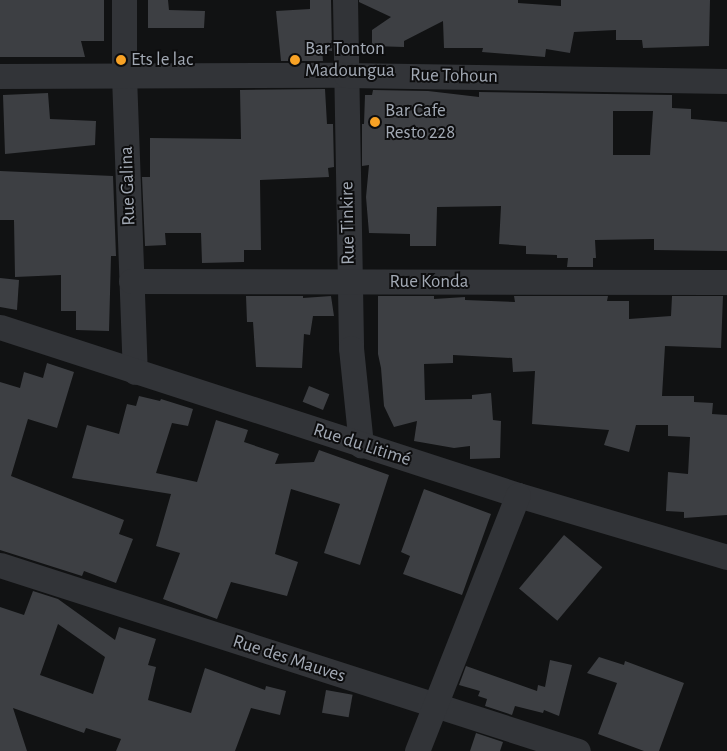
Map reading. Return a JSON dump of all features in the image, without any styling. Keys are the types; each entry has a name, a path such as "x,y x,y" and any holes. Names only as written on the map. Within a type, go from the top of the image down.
{"street":[{"name":"Rue Galina","path":"124,0 124,76 135,372"},
{"name":"Rue Tinkire","path":"345,0 351,348 361,445"},
{"name":"Rue Tohoun","path":"0,76 346,75 727,81"},
{"name":"Rue Konda","path":"131,282 727,282"},
{"name":"Rue du Litimé","path":"0,327 518,495 727,557"},
{"path":"417,751 433,706 518,495"},
{"name":"Rue des Mauves","path":"0,565 433,706 578,751"}],"building":[{"path":"0,0 104,0 104,41 81,41 85,57 0,57"},
{"path":"148,0 168,0 169,10 205,11 204,28 148,28"},
{"path":"310,0 331,0 332,51 322,50 323,61 281,61 276,11 310,9"},
{"path":"359,0 518,0 518,3 561,6 561,0 710,0 709,46 643,48 642,40 616,40 616,30 574,32 570,53 546,49 545,57 482,52 483,48 444,48 443,21 404,41 404,47 372,46 372,30 391,17 359,2"},
{"path":"325,89 327,124 333,124 334,167 328,168 329,177 260,180 261,250 244,250 244,262 202,263 201,233 165,233 166,245 145,246 142,177 150,177 150,138 241,139 240,90"},
{"path":"373,90 428,91 479,97 479,92 672,95 672,108 691,109 691,119 727,122 727,251 654,250 654,239 595,240 596,258 593,258 593,267 567,267 568,258 557,258 557,255 526,254 526,246 499,244 501,206 437,207 436,246 410,246 410,234 369,233 366,197 369,165 362,166 362,124 364,124 365,95 372,95","holes":["613,111 653,111 650,155 613,155"]},
{"path":"48,93 50,119 96,121 95,145 5,154 3,95"},
{"path":"0,171 113,176 116,256 111,256 109,331 76,330 76,311 61,311 61,275 15,277 14,220 0,220"},
{"path":"0,278 19,280 17,310 0,307"},
{"path":"246,296 303,296 303,298 331,296 334,316 313,316 310,335 304,334 302,368 256,367 253,322 247,322"},
{"path":"378,296 434,296 434,299 465,297 465,300 515,302 514,296 608,296 607,301 629,301 629,319 671,316 672,296 723,296 721,348 665,346 662,396 694,396 694,402 713,403 712,414 727,415 727,515 684,518 684,512 666,511 668,472 688,474 690,437 668,436 668,425 636,425 629,452 604,445 609,430 532,424 535,371 513,372 512,358 453,355 453,363 424,364 425,400 472,399 472,395 491,393 493,420 501,421 500,458 470,459 470,446 454,448 414,441 417,421 394,427 384,406 378,354"},
{"path":"47,363 74,372 57,428 28,419 11,476 124,520 119,534 133,539 116,583 84,571 82,576 0,550 0,382 20,388 24,372 43,378"},
{"path":"309,386 329,394 323,410 303,402"},
{"path":"139,396 160,401 161,399 193,409 188,426 172,423 156,473 197,482 216,420 248,430 244,442 279,454 275,464 314,462 319,450 389,475 360,565 324,553 340,504 291,489 275,554 298,562 287,596 231,582 217,619 163,599 180,553 156,546 171,494 72,478 87,425 119,434 127,404 136,406"},
{"path":"424,489 491,514 462,595 403,574 410,556 401,552"},
{"path":"564,535 602,567 557,621 519,589"},
{"path":"33,591 58,599 115,640 119,627 156,639 148,665 156,667 148,700 191,713 205,668 265,690 266,686 286,691 280,715 251,708 235,751 116,751 121,739 86,728 84,733 13,708 27,751 0,751 0,607 24,615","holes":["58,624 105,657 93,694 40,675"]},
{"path":"599,657 624,665 625,661 684,683 659,751 644,751 598,734 617,683 587,673"},
{"path":"550,660 572,665 559,716 544,710 543,713 515,706 512,715 485,706 487,699 478,696 480,691 459,685 466,666 537,691 538,685 545,687"},
{"path":"326,690 353,695 349,717 322,713"},
{"path":"476,733 503,742 500,751 470,751"}],"place":[{"name":"Ets le lac","path":"121,60"},
{"name":"Bar Tonton Madoungua","path":"295,60"},
{"name":"Bar Cafe Resto 228","path":"375,122"}]}
